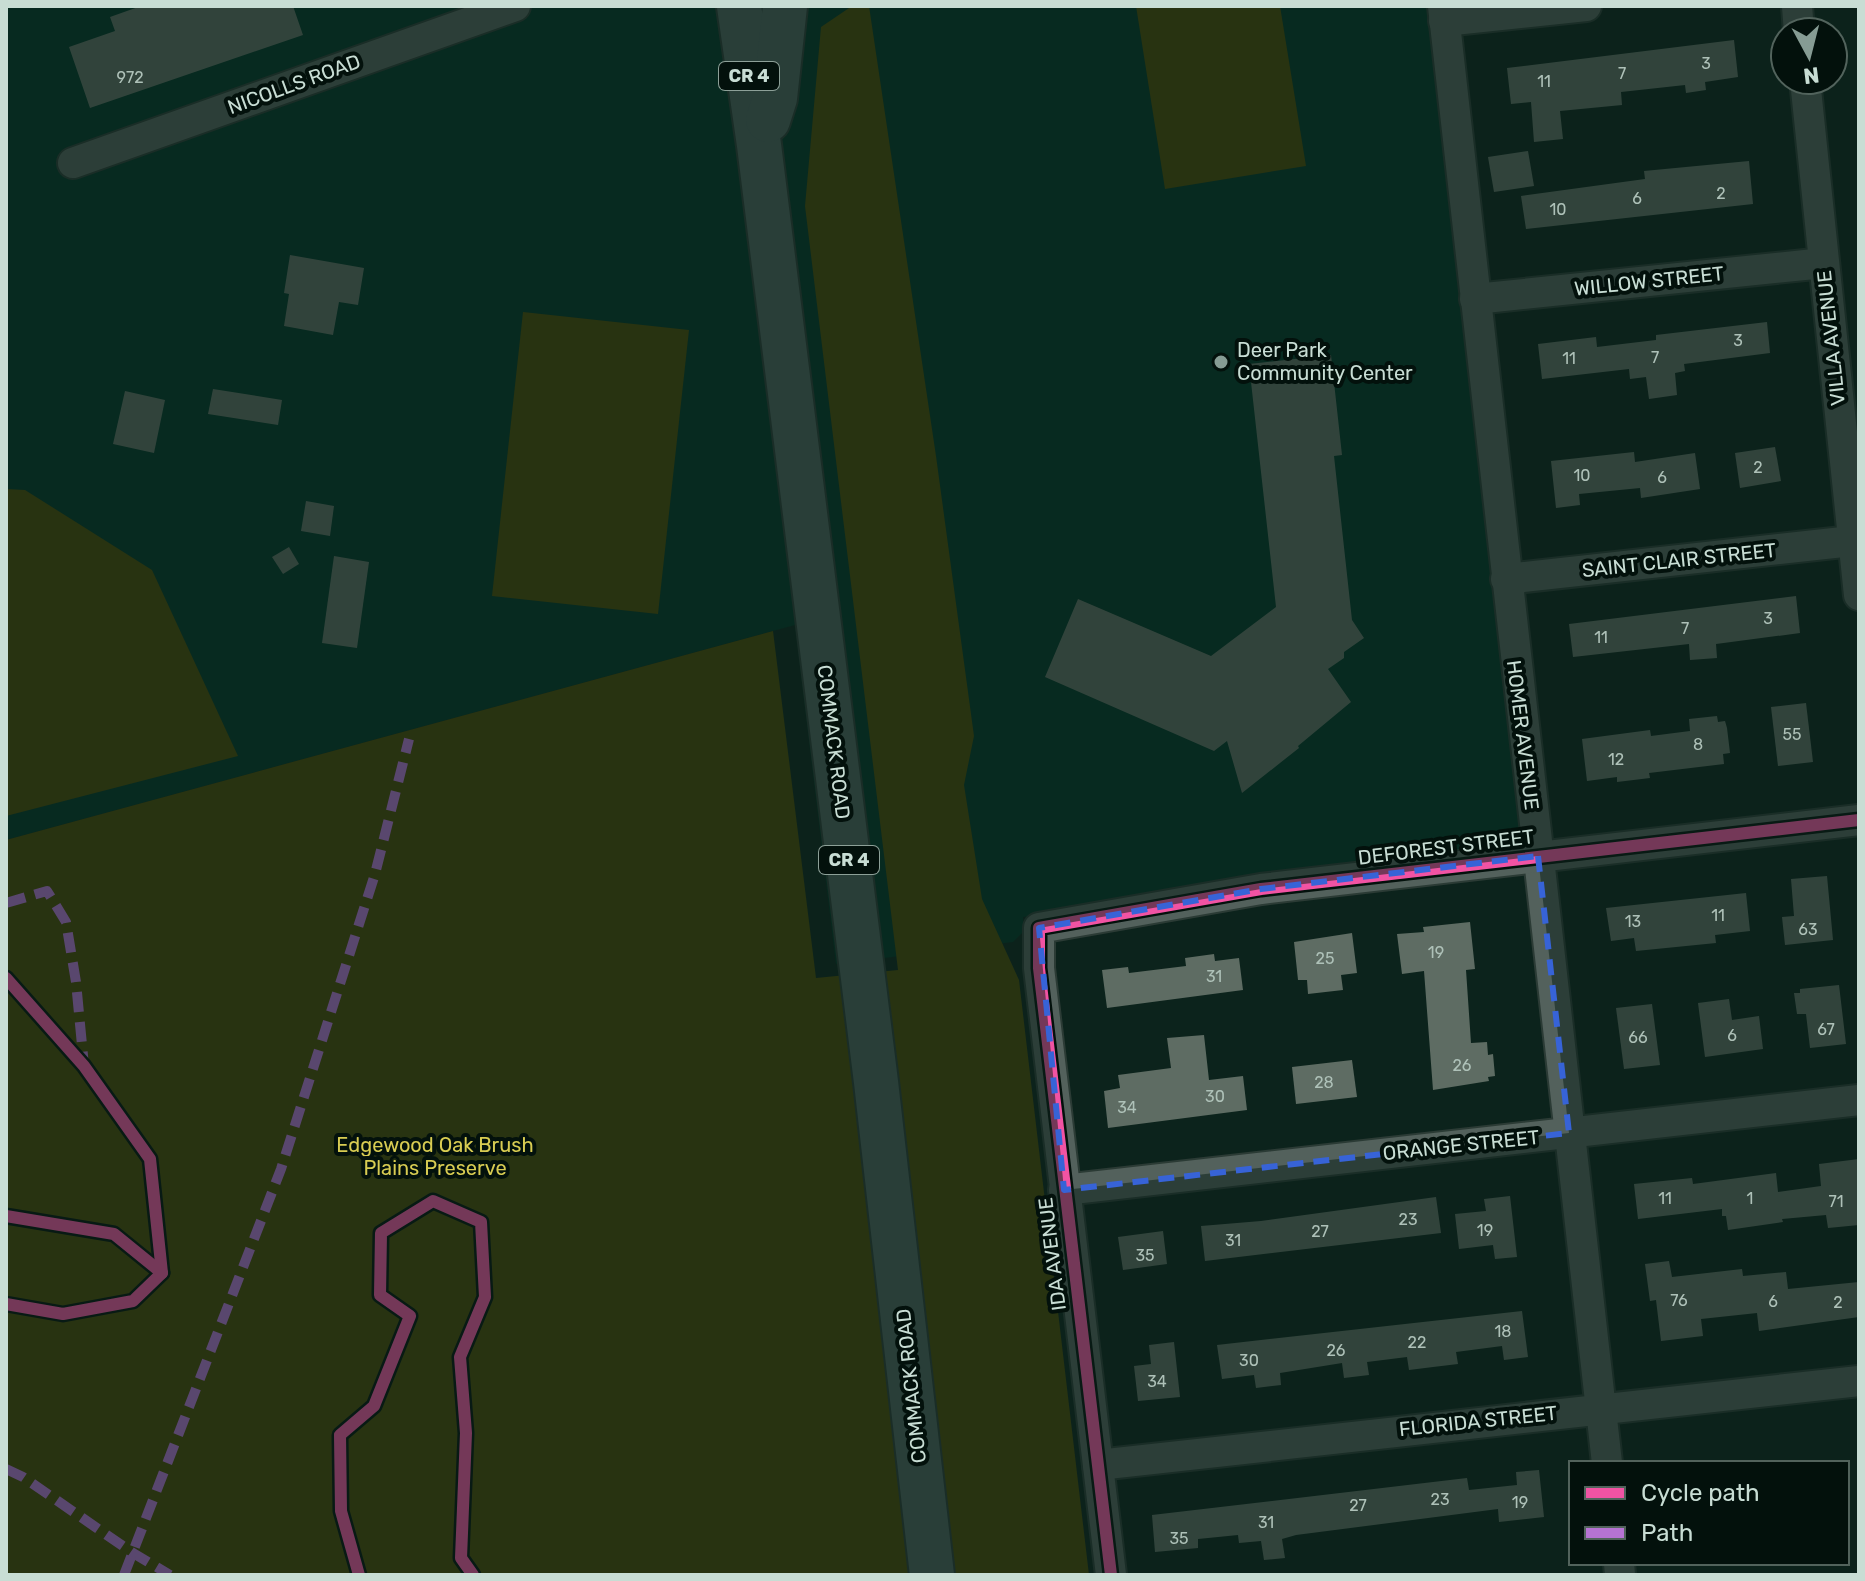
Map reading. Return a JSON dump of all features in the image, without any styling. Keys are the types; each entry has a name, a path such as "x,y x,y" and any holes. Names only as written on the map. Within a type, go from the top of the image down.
{"main road":[{"name":"COMMACK ROAD","path":"739,6 873,1050 932,1575"},
{"path":"759,145 775,98 785,6"}],"street":[{"name":"NICOLLS ROAD","path":"73,163 515,6"},
{"path":"1444,14 1586,6"},
{"name":"HOMER AVENUE","path":"1444,14 1514,667 1607,1461"},
{"name":"VILLA AVENUE","path":"1807,96 1859,595"},
{"name":"WILLOW STREET","path":"1475,299 1824,263"},
{"name":"SAINT CLAIR STREET","path":"1506,579 1852,541"},
{"name":"DEFOREST STREET","path":"1039,928 1261,889 1859,820"},
{"name":"IDA AVENUE","path":"1039,928 1039,968 1111,1575"},
{"name":"ORANGE STREET","path":"1064,1190 1859,1100"},
{"name":"FLORIDA STREET","path":"1098,1465 1859,1381"}],"highlighted area":[{"path":"1538,856 1569,1133 1064,1190 1039,928 1261,889"}],"shaded area":[{"path":"6,6 1443,6 1538,856 1023,917 1024,931 1013,942 836,964 795,625 6,840"}],"green space":[{"name":"Edgewood Oak Brush Plains Preserve","path":"852,6 869,6 936,456 974,736 964,785 982,899 1019,980 1089,1575 6,1575 6,840 773,631 816,978 898,970 805,206 821,27"},
{"path":"1136,6 1280,6 1306,166 1165,189"},
{"path":"523,312 689,330 658,614 492,596"},
{"path":"6,489 25,490 152,570 238,756 6,816"}],"building":[{"path":"141,6 293,6 303,35 90,108 69,47 115,31 110,17"},
{"path":"1734,40 1738,77 1705,82 1706,90 1686,93 1685,85 1621,92 1622,105 1560,111 1563,139 1534,142 1531,102 1511,104 1507,68"},
{"path":"1528,151 1534,186 1494,192 1488,157"},
{"path":"1749,161 1753,204 1526,229 1521,196 1645,179 1644,171"},
{"path":"290,255 364,268 358,305 339,302 333,335 284,326 289,294 284,293"},
{"path":"1767,322 1770,353 1684,364 1685,371 1675,373 1677,395 1649,399 1646,377 1630,379 1629,369 1542,379 1538,344 1596,337 1597,347 1656,340 1656,335"},
{"path":"1331,355 1342,455 1334,456 1352,620 1364,638 1344,652 1344,658 1328,669 1351,702 1242,793 1227,741 1214,751 1045,677 1078,599 1211,656 1276,607 1249,364"},
{"path":"213,389 282,400 278,425 208,414"},
{"path":"125,391 165,400 154,453 113,444"},
{"path":"1775,447 1781,481 1740,488 1735,453"},
{"path":"1634,452 1635,462 1695,453 1700,489 1641,498 1640,488 1579,494 1580,505 1556,508 1551,461"},
{"path":"306,501 334,506 330,536 301,531"},
{"path":"289,547 299,564 283,574 272,557"},
{"path":"334,556 369,562 357,648 322,643"},
{"path":"1796,596 1800,633 1716,644 1717,658 1690,660 1689,644 1573,657 1569,624"},
{"path":"1806,703 1813,762 1778,766 1771,707"},
{"path":"1717,716 1718,722 1725,721 1727,728 1730,753 1723,754 1724,764 1649,773 1650,778 1617,782 1617,777 1587,781 1582,739 1650,730 1651,736 1690,731 1689,719"},
{"path":"1827,876 1833,940 1785,945 1782,917 1794,916 1791,879"},
{"path":"1746,893 1750,931 1715,935 1716,943 1636,951 1634,938 1611,941 1606,908"},
{"path":"1470,922 1475,969 1466,970 1471,1043 1487,1042 1488,1055 1493,1054 1495,1076 1488,1077 1489,1081 1433,1090 1424,971 1402,974 1397,934 1424,932 1423,927"},
{"path":"1352,933 1357,973 1341,975 1343,990 1308,994 1307,980 1298,980 1294,942"},
{"path":"1214,954 1215,961 1239,958 1243,990 1107,1008 1102,970 1128,967 1129,973 1186,966 1185,958"},
{"path":"1839,985 1846,1044 1810,1048 1806,1014 1797,1014 1794,993 1800,993 1800,989"},
{"path":"1729,999 1732,1020 1759,1016 1763,1049 1705,1057 1698,1003"},
{"path":"1652,1004 1660,1065 1624,1069 1616,1008"},
{"path":"1204,1035 1209,1080 1243,1076 1247,1110 1108,1128 1104,1091 1120,1088 1118,1075 1171,1068 1167,1038"},
{"path":"1352,1060 1357,1097 1296,1104 1292,1067"},
{"path":"1859,1159 1859,1225 1828,1228 1826,1215 1782,1219 1783,1222 1728,1230 1722,1209 1638,1219 1634,1184 1692,1178 1693,1184 1776,1173 1778,1192 1821,1186 1819,1164"},
{"path":"1510,1196 1517,1257 1495,1259 1493,1245 1459,1249 1455,1214 1486,1211 1484,1199"},
{"path":"1436,1197 1441,1233 1205,1261 1201,1226"},
{"path":"1163,1231 1167,1264 1123,1270 1118,1237"},
{"path":"1669,1261 1672,1277 1742,1269 1743,1276 1786,1272 1788,1289 1859,1282 1859,1317 1759,1331 1757,1313 1701,1319 1703,1336 1661,1341 1656,1300 1650,1301 1645,1264"},
{"path":"1522,1311 1528,1357 1504,1360 1502,1346 1456,1352 1458,1364 1409,1370 1407,1357 1367,1362 1369,1375 1344,1378 1342,1363 1280,1373 1281,1385 1256,1388 1254,1375 1222,1379 1217,1345"},
{"path":"1174,1342 1180,1397 1138,1401 1134,1366 1151,1364 1149,1345"},
{"path":"1539,1470 1544,1517 1499,1522 1498,1509 1296,1535 1282,1539 1285,1558 1264,1560 1261,1541 1239,1543 1238,1535 1198,1539 1198,1548 1155,1552 1152,1515 1467,1478 1469,1490 1517,1485 1516,1472"}],"marked path":[{"path":"124,1575 281,1169 375,874 409,739"},
{"path":"6,903 47,891 66,922 76,982 84,1066"},
{"path":"6,1469 23,1477 170,1575"}],"cycle path":[{"path":"1111,1575 1039,968 1039,928 1261,889 1859,820"},
{"path":"6,978 84,1066 150,1159 162,1273 133,1301 63,1314 6,1304"},
{"path":"359,1575 341,1511 340,1435 374,1406 410,1316 380,1295 381,1233 433,1201 481,1222 485,1297 460,1357 466,1433 461,1558 473,1575"},
{"path":"6,1216 114,1234 162,1273"}],"place":[{"name":"Deer Park Community Center","path":"1221,362"}]}
